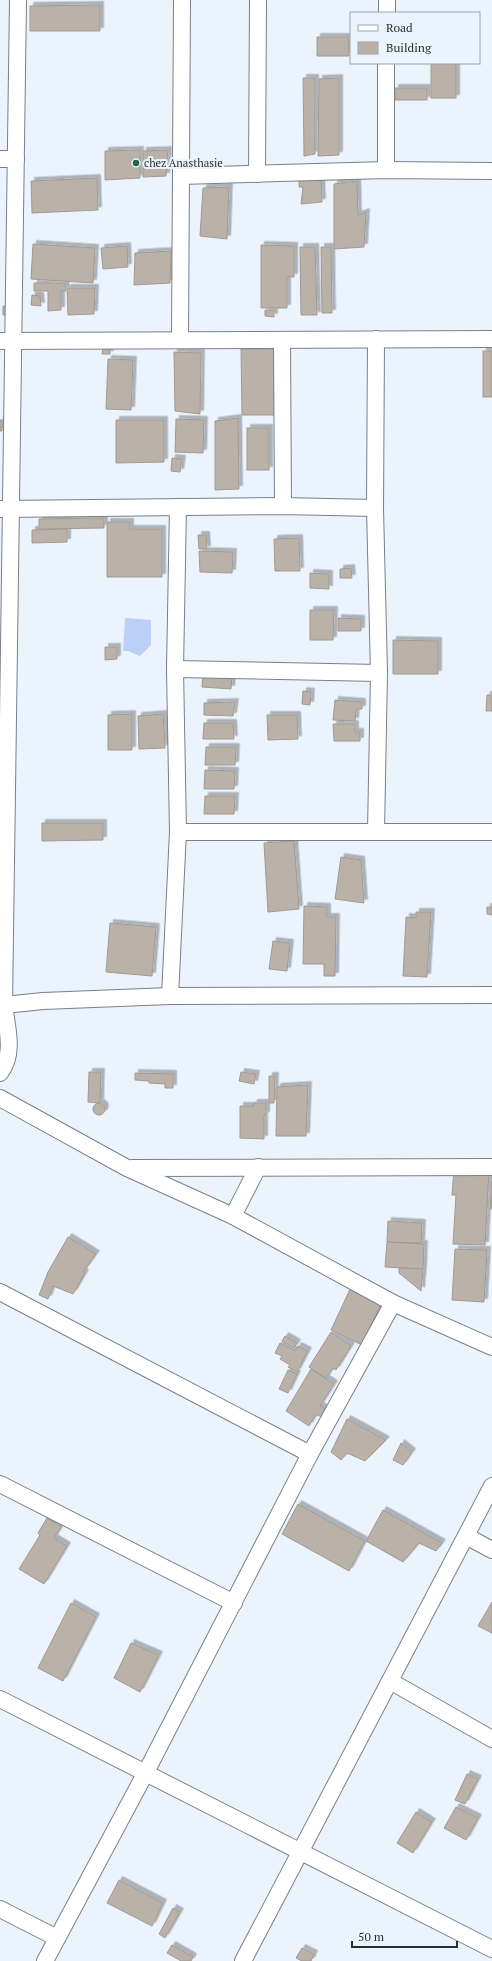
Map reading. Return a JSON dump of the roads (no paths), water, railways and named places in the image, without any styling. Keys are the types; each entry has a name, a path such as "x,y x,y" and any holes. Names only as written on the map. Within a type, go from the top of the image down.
{"street":[{"path":"0,1073 6,1066 9,1048 4,1005 7,341 16,159 18,0"},
{"path":"180,340 182,0"},
{"path":"257,174 258,0"},
{"path":"387,0 387,12"},
{"path":"386,64 386,170"},
{"path":"0,160 16,159"},
{"path":"181,176 386,170 492,171"},
{"path":"7,341 492,339"},
{"path":"282,340 283,506"},
{"path":"376,340 375,508 379,674 376,832"},
{"path":"6,509 178,506 375,508"},
{"path":"170,996 178,832 175,668 178,506"},
{"path":"175,668 379,674"},
{"path":"178,832 492,832"},
{"path":"4,1005 43,1000 170,996 492,995"},
{"path":"0,1098 127,1168 233,1216 393,1303 492,1347"},
{"path":"233,1216 258,1167"},
{"path":"127,1168 492,1167"},
{"path":"0,1292 310,1454"},
{"path":"45,1961 145,1774 310,1454 393,1303"},
{"path":"0,1484 234,1603"},
{"path":"243,1961 492,1486"},
{"path":"466,1536 492,1550"},
{"path":"390,1681 492,1739"},
{"path":"0,1699 145,1774 301,1850 492,1949"},
{"path":"0,1909 57,1938"}],"water":[{"path":"125,618 151,620 151,645 140,656 128,651 123,651"}],"place":[{"name":"chez Anasthasie","path":"136,163"}]}
